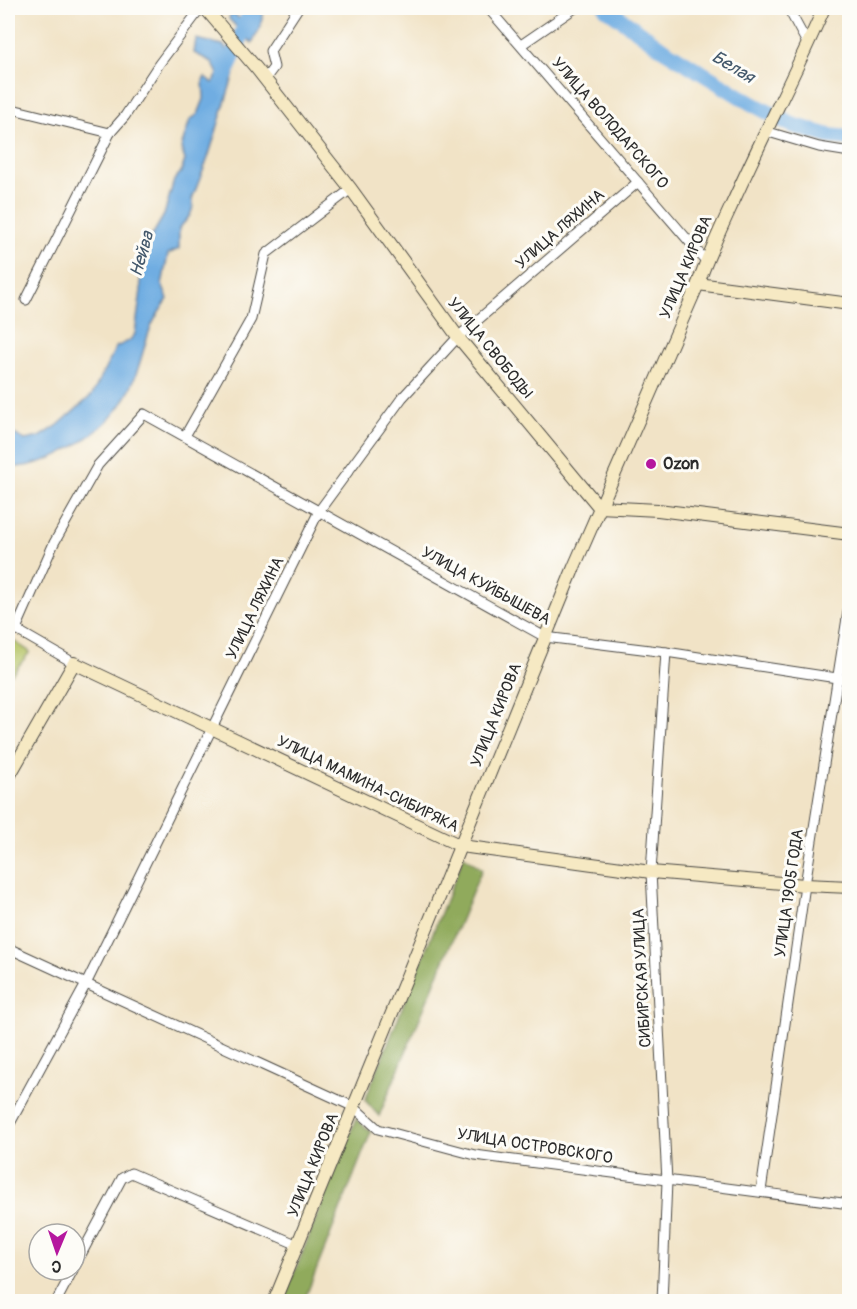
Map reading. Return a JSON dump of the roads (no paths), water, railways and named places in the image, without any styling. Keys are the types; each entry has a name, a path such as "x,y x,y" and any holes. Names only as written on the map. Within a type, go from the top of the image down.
{"main road":[{"name":"УЛИЦА СВОБОДЫ","path":"203,8 261,74 351,189 458,337 599,507"},
{"path":"807,43 824,8"},
{"name":"УЛИЦА КИРОВА","path":"274,1302 599,507 758,145 792,80 807,43"},
{"path":"698,284 849,304"},
{"path":"599,507 658,510 849,534"},
{"path":"8,777 74,663"},
{"name":"УЛИЦА МАМИНА-СИБИРЯКА","path":"74,663 461,846 651,872 849,887"}],"street":[{"path":"26,300 110,133 125,116 159,64 203,8"},
{"path":"261,74 274,68 270,51 298,8"},
{"name":"УЛИЦА ВОЛОДАРСКОГО","path":"488,8 706,261"},
{"path":"521,45 575,8"},
{"path":"788,8 807,43"},
{"path":"8,108 110,133"},
{"path":"765,131 819,147 849,152"},
{"name":"УЛИЦА ЛЯХИНА","path":"8,1127 86,984 319,511 402,398 458,337 638,182"},
{"path":"184,436 251,319 266,254 351,189"},
{"name":"УЛИЦА КУЙБЫШЕВА","path":"12,627 54,543 98,465 144,414 545,637 666,652 849,680"},
{"name":"УЛИЦА 1905 ГОДА","path":"761,1191 849,600"},
{"name":"УЛИЦА МАМИНА-СИБИРЯКА","path":"12,627 74,663"},
{"name":"СИБИРСКАЯ УЛИЦА","path":"662,1302 667,1181 651,872 666,652"},
{"name":"УЛИЦА ОСТРОВСКОГО","path":"8,948 354,1107 378,1129 475,1155 849,1204"},
{"path":"87,1244 122,1178 131,1173 298,1245"},
{"path":"56,1302 67,1282"}],"water":[{"path":"250,8 265,8 259,30 252,43 229,19 230,14 235,14 243,23"},
{"path":"196,39 223,45 237,64 208,158 192,199 192,211 179,228 179,249 168,254 162,285 168,299 151,327 130,389 117,410 105,423 75,446 41,462 8,467 8,431 25,440 40,437 57,426 92,395 116,347 129,341 135,334 141,290 139,258 164,215 174,180 181,172 185,160 181,148 190,120 198,114 204,99 203,80 205,77 213,83 218,74 212,62 194,53"}],"waterway":[{"name":"Нейва","path":"225,76 252,8"},
{"name":"Белая","path":"606,8 663,49 751,103 792,125 829,136 850,138"}],"place":[{"name":"Ozon","path":"651,464"}]}
